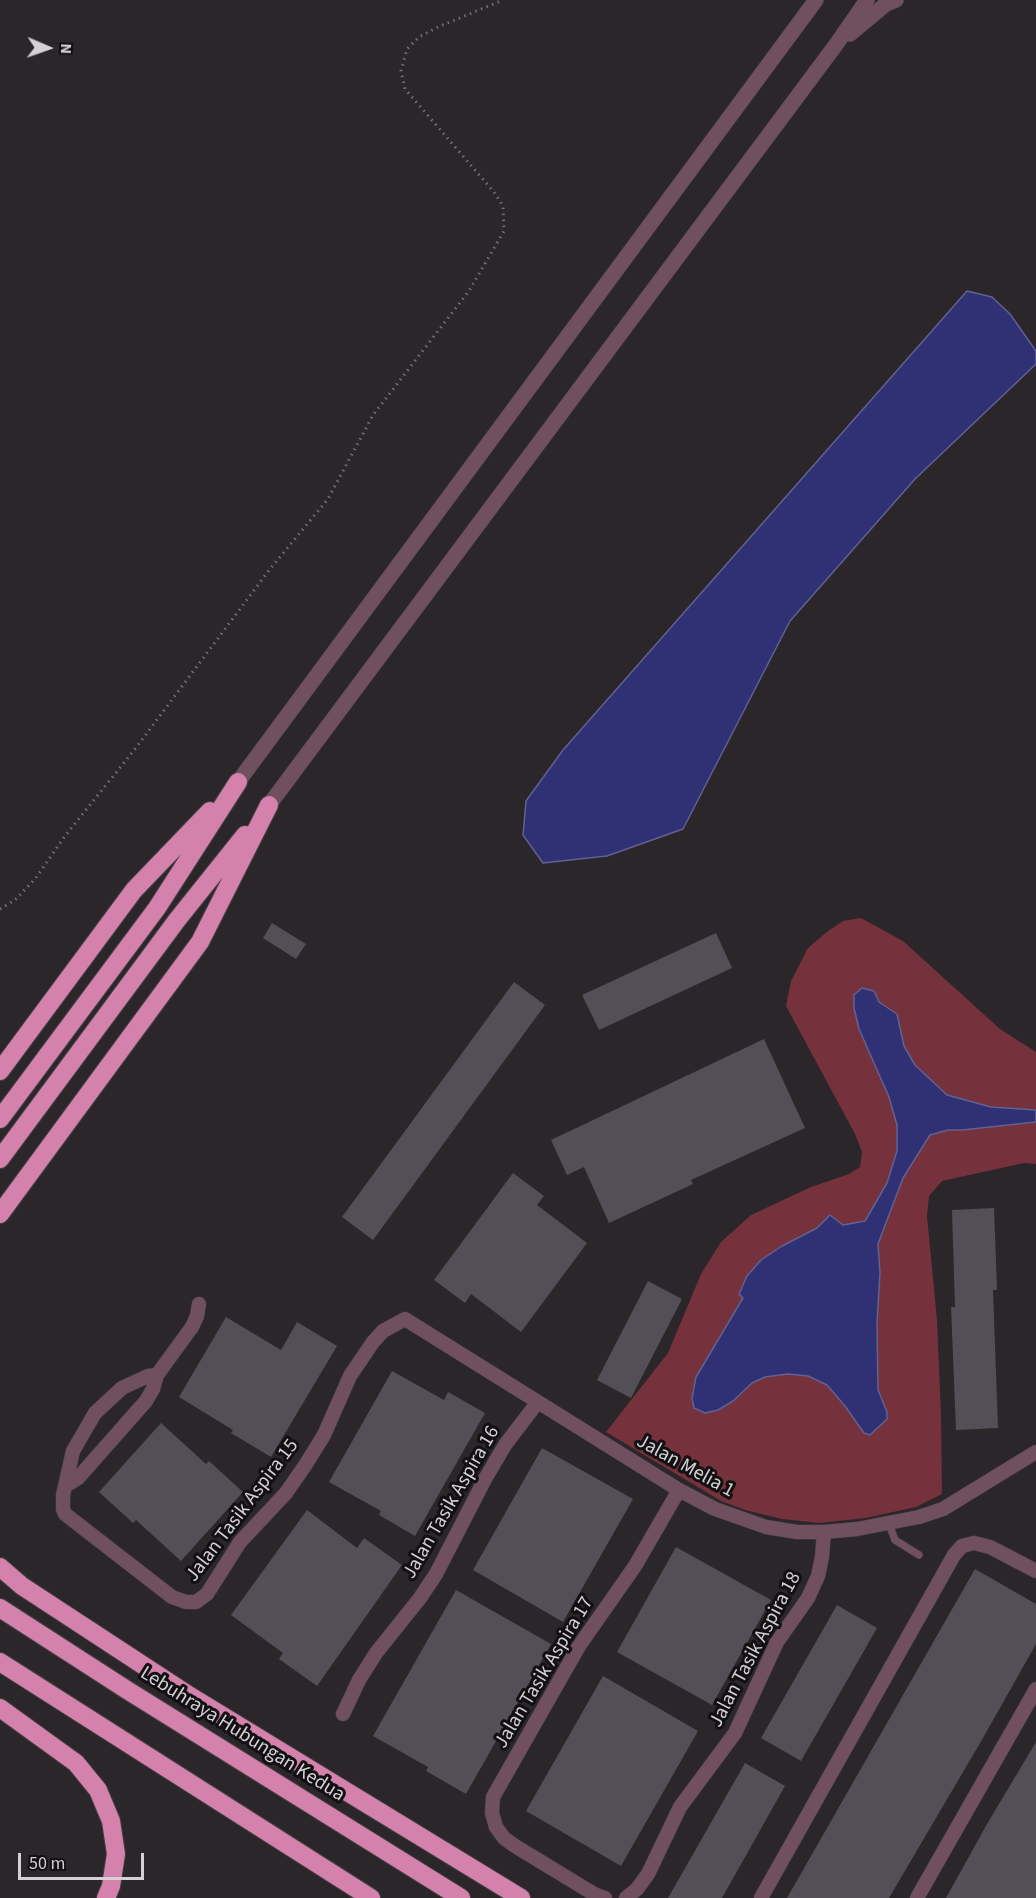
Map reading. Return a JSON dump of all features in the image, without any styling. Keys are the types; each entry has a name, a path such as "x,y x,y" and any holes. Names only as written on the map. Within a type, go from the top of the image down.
{"highway":[{"path":"0,1071 134,890 238,782"},
{"path":"4,1113 157,908 238,782"},
{"path":"0,1159 177,920 269,805"},
{"path":"0,1214 200,942 269,805"},
{"path":"0,1567 22,1586 190,1696 521,1898"},
{"name":"Lebuhraya Hubungan Kedua","path":"0,1608 461,1898"},
{"path":"0,1662 371,1898"},
{"path":"7,1713 76,1764 98,1790 111,1821 116,1854 111,1886 106,1898"}],"street":[{"path":"796,26 806,0"},
{"path":"238,782 816,0"},
{"path":"269,805 867,0"},
{"path":"835,46 886,4 896,0"},
{"path":"65,1486 78,1478 146,1401 157,1375 192,1327 199,1304"},
{"name":"Jalan Melia 1","path":"405,1319 679,1490 715,1509 766,1527 797,1532 824,1532 889,1524 943,1509 1036,1452"},
{"name":"Jalan Tasik Aspira 15","path":"65,1486 62,1502 65,1514 172,1597 186,1602 196,1602 207,1594 240,1542 286,1493 306,1464 324,1435 350,1376 374,1342 383,1331 405,1319"},
{"path":"65,1486 73,1451 95,1413 122,1388 148,1376 157,1375"},
{"name":"Jalan Tasik Aspira 16","path":"344,1714 349,1699 370,1662 436,1574 485,1479 505,1445 537,1402"},
{"name":"Jalan Tasik Aspira 17","path":"605,1898 594,1894 504,1838 496,1827 492,1813 493,1797 579,1646 635,1566 679,1490"},
{"name":"Jalan Tasik Aspira 18","path":"626,1898 637,1889 648,1874 680,1807 735,1733 777,1642 808,1598 818,1576 824,1532"},
{"path":"761,1898 954,1555 962,1546 974,1543 990,1547 1036,1571"},
{"path":"917,1898 1036,1689"}],"lane":[{"path":"889,1524 895,1540 919,1555"}],"path":[{"path":"0,909 15,900 35,879 65,836 135,749 270,569 328,500 373,416 469,291 504,231 503,206 494,192 405,89 401,71 408,49 419,37 503,0"}],"shaded area":[{"path":"967,291 992,297 1010,314 1036,351 1036,364 915,479 790,621 683,829 607,856 543,863 523,835 526,801 563,750"},
{"path":"861,918 903,941 1000,1029 1036,1052 1036,1164 1024,1163 942,1181 929,1196 927,1216 937,1320 942,1494 916,1507 866,1518 819,1523 782,1519 745,1510 721,1501 606,1432 668,1353 701,1274 721,1242 751,1215 811,1187 849,1174 860,1167 862,1152 855,1134 786,1006 791,981 808,948 843,921"},
{"path":"862,988 874,991 879,1002 897,1014 904,1046 915,1065 947,1095 991,1107 1036,1110 1036,1122 948,1130 930,1135 903,1178 878,1244 880,1273 877,1323 878,1390 887,1412 887,1419 870,1435 864,1433 827,1385 808,1376 788,1374 765,1377 752,1383 733,1401 718,1410 705,1413 694,1408 692,1398 696,1377 743,1298 739,1294 747,1276 761,1260 817,1228 830,1215 843,1225 865,1221 887,1183 897,1151 897,1125 889,1097 859,1029 854,1008 854,995"}],"building":[{"path":"272,923 306,944 296,959 263,938"},
{"path":"716,933 732,968 599,1030 582,995"},
{"path":"514,982 545,1005 373,1240 342,1217"},
{"path":"764,1039 805,1128 691,1180 693,1184 609,1223 584,1167 567,1175 551,1140"},
{"path":"513,1173 544,1196 537,1205 587,1243 521,1332 471,1294 465,1303 434,1280"},
{"path":"994,1208 997,1290 993,1290 998,1428 956,1430 951,1307 955,1307 952,1210"},
{"path":"648,1281 682,1299 631,1398 597,1380"},
{"path":"226,1317 281,1350 297,1322 337,1346 271,1457 231,1433 233,1430 179,1397"},
{"path":"392,1371 444,1400 448,1392 485,1413 415,1536 379,1515 381,1511 329,1482"},
{"path":"161,1423 206,1464 209,1461 243,1492 181,1561 136,1520 133,1523 99,1492"},
{"path":"542,1448 633,1499 563,1622 473,1570"},
{"path":"307,1510 357,1548 364,1538 402,1565 317,1686 279,1659 283,1653 231,1615"},
{"path":"676,1547 771,1600 712,1705 617,1652"},
{"path":"975,1569 1036,1604 1036,1644 983,1738 889,1898 787,1898"},
{"path":"456,1590 551,1644 466,1794 426,1771 428,1767 373,1736"},
{"path":"837,1605 877,1628 801,1761 761,1738"},
{"path":"603,1676 698,1731 621,1866 526,1811"},
{"path":"1036,1742 1036,1898 946,1898 987,1824"},
{"path":"745,1763 785,1786 722,1898 668,1898"}]}
